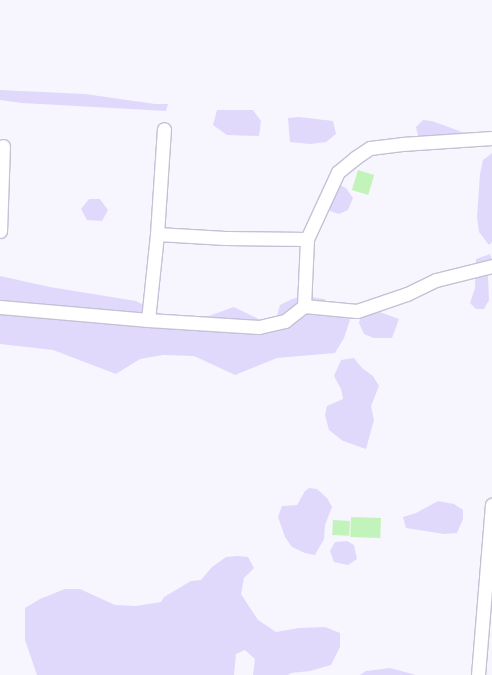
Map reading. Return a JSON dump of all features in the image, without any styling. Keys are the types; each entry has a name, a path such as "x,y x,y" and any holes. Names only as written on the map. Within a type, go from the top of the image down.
{"street":[{"path":"148,320 157,234 164,129"},
{"path":"304,306 307,239 338,172 370,148 402,144 492,138"},
{"path":"0,231 3,146"},
{"path":"157,234 225,238 307,239"},
{"path":"0,307 148,320 259,327 285,321 304,306 357,311 407,294 436,280 492,266"},
{"path":"478,675 492,505"}],"shaded area":[{"path":"0,90 85,94 155,104 168,104 166,111 22,103 0,100"},
{"path":"217,110 253,110 261,121 259,136 227,135 213,125"},
{"path":"299,117 333,121 336,134 326,142 310,144 290,142 288,118"},
{"path":"423,120 432,121 465,133 465,146 419,140 416,127"},
{"path":"492,153 492,242 489,245 479,232 477,217 480,174 483,160"},
{"path":"335,183 346,188 353,198 348,210 339,214 330,211 324,203"},
{"path":"89,199 100,199 108,210 102,221 87,220 81,209"},
{"path":"490,254 492,259 492,267 488,275 489,300 484,309 476,309 470,303 475,288 476,259"},
{"path":"0,276 50,287 136,301 161,314 189,319 206,317 234,307 265,322 275,323 280,305 292,299 305,296 324,299 350,320 344,338 335,353 277,358 235,375 194,356 163,355 140,359 116,374 53,350 0,344"},
{"path":"377,311 399,319 392,338 374,338 364,334 359,323 362,312"},
{"path":"354,358 362,368 373,376 379,386 371,406 374,420 366,449 343,441 329,430 325,415 327,406 343,399 341,389 334,376 341,360"},
{"path":"309,488 317,489 327,498 332,507 325,525 324,539 315,555 305,553 292,547 285,537 278,517 282,506 297,505 305,491"},
{"path":"438,501 454,504 463,510 463,519 457,533 444,534 406,528 403,517 416,513"},
{"path":"347,541 354,545 357,559 348,565 334,562 330,551 335,542"},
{"path":"226,557 248,557 254,568 244,578 241,594 258,620 276,632 299,628 325,627 340,633 340,647 331,665 310,671 291,673 288,675 253,675 255,659 245,650 236,654 234,675 37,675 25,640 25,608 40,599 65,589 80,589 115,605 136,606 161,602 164,597 191,581 201,580 212,567"},
{"path":"390,668 416,675 360,675 366,671"}],"building":[{"path":"358,170 374,175 368,195 352,190"},
{"path":"351,517 381,518 380,538 350,537"},
{"path":"333,520 350,521 349,536 332,535"}]}
